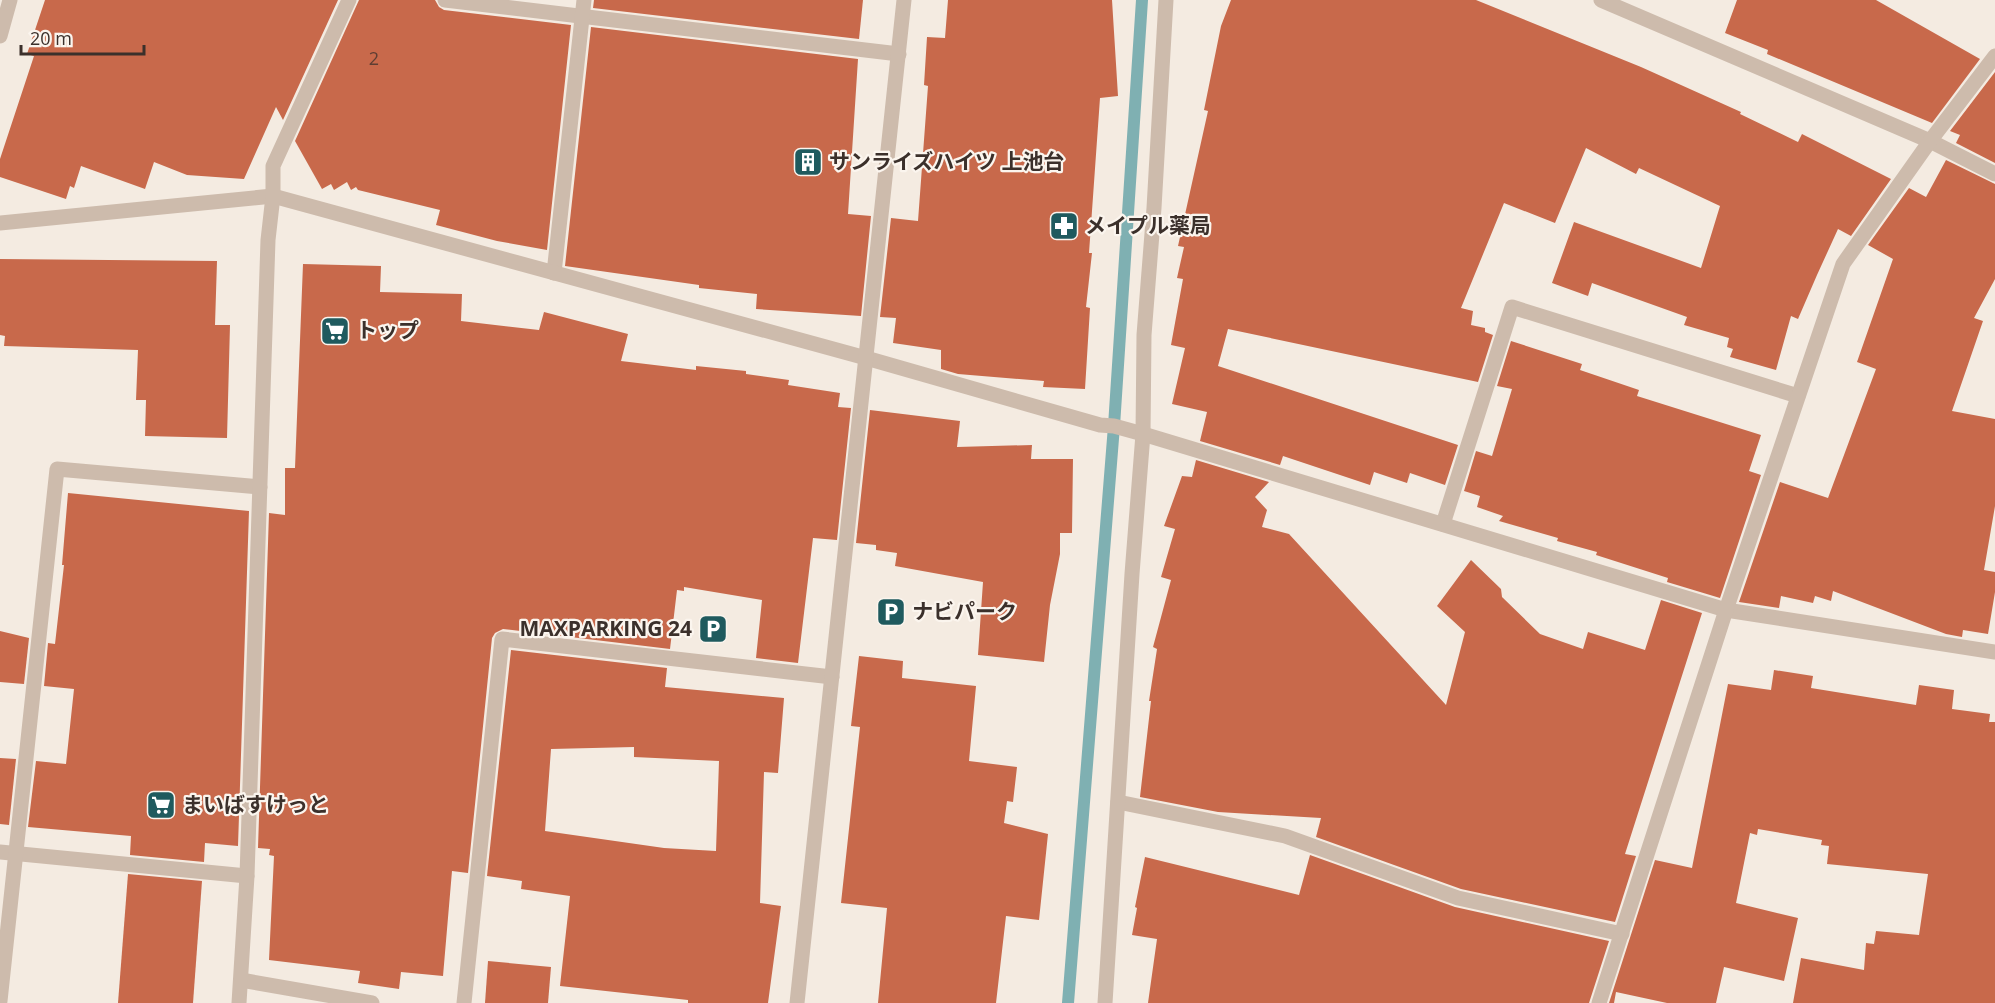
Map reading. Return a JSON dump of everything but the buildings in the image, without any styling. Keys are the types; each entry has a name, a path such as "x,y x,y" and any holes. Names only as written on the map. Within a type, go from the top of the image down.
{"street":[{"path":"0,36 10,0"},
{"path":"239,1003 247,876 268,240 273,196 273,166 349,0"},
{"path":"445,0 899,54"},
{"path":"554,273 584,0"},
{"path":"797,1003 904,0"},
{"path":"1105,1003 1143,434 1144,335 1166,0"},
{"path":"1601,0 1930,141 1995,174"},
{"path":"1599,1003 1726,610 1843,264 1930,141 1995,56"},
{"path":"0,223 273,196 866,358 1100,425 1114,426 1143,434 1726,610 1995,652"},
{"path":"1443,524 1512,307 1798,396"},
{"path":"0,1001 8,853 57,470 260,487"},
{"path":"464,1003 502,639 832,677"},
{"path":"1118,802 1285,836 1458,898 1622,934"},
{"path":"8,853 247,876"},
{"path":"241,980 372,1003"}],"waterway":[{"path":"1068,1003 1114,426 1142,0"}],"place":[{"name":"サンライズハイツ 上池台","path":"808,162"},
{"name":"メイプル薬局","path":"1064,226"},
{"name":"トップ","path":"335,331"},
{"name":"ナビパーク","path":"891,612"},
{"name":"MAXPARKING 24","path":"713,629"},
{"name":"まいばすけっと","path":"161,805"}]}
